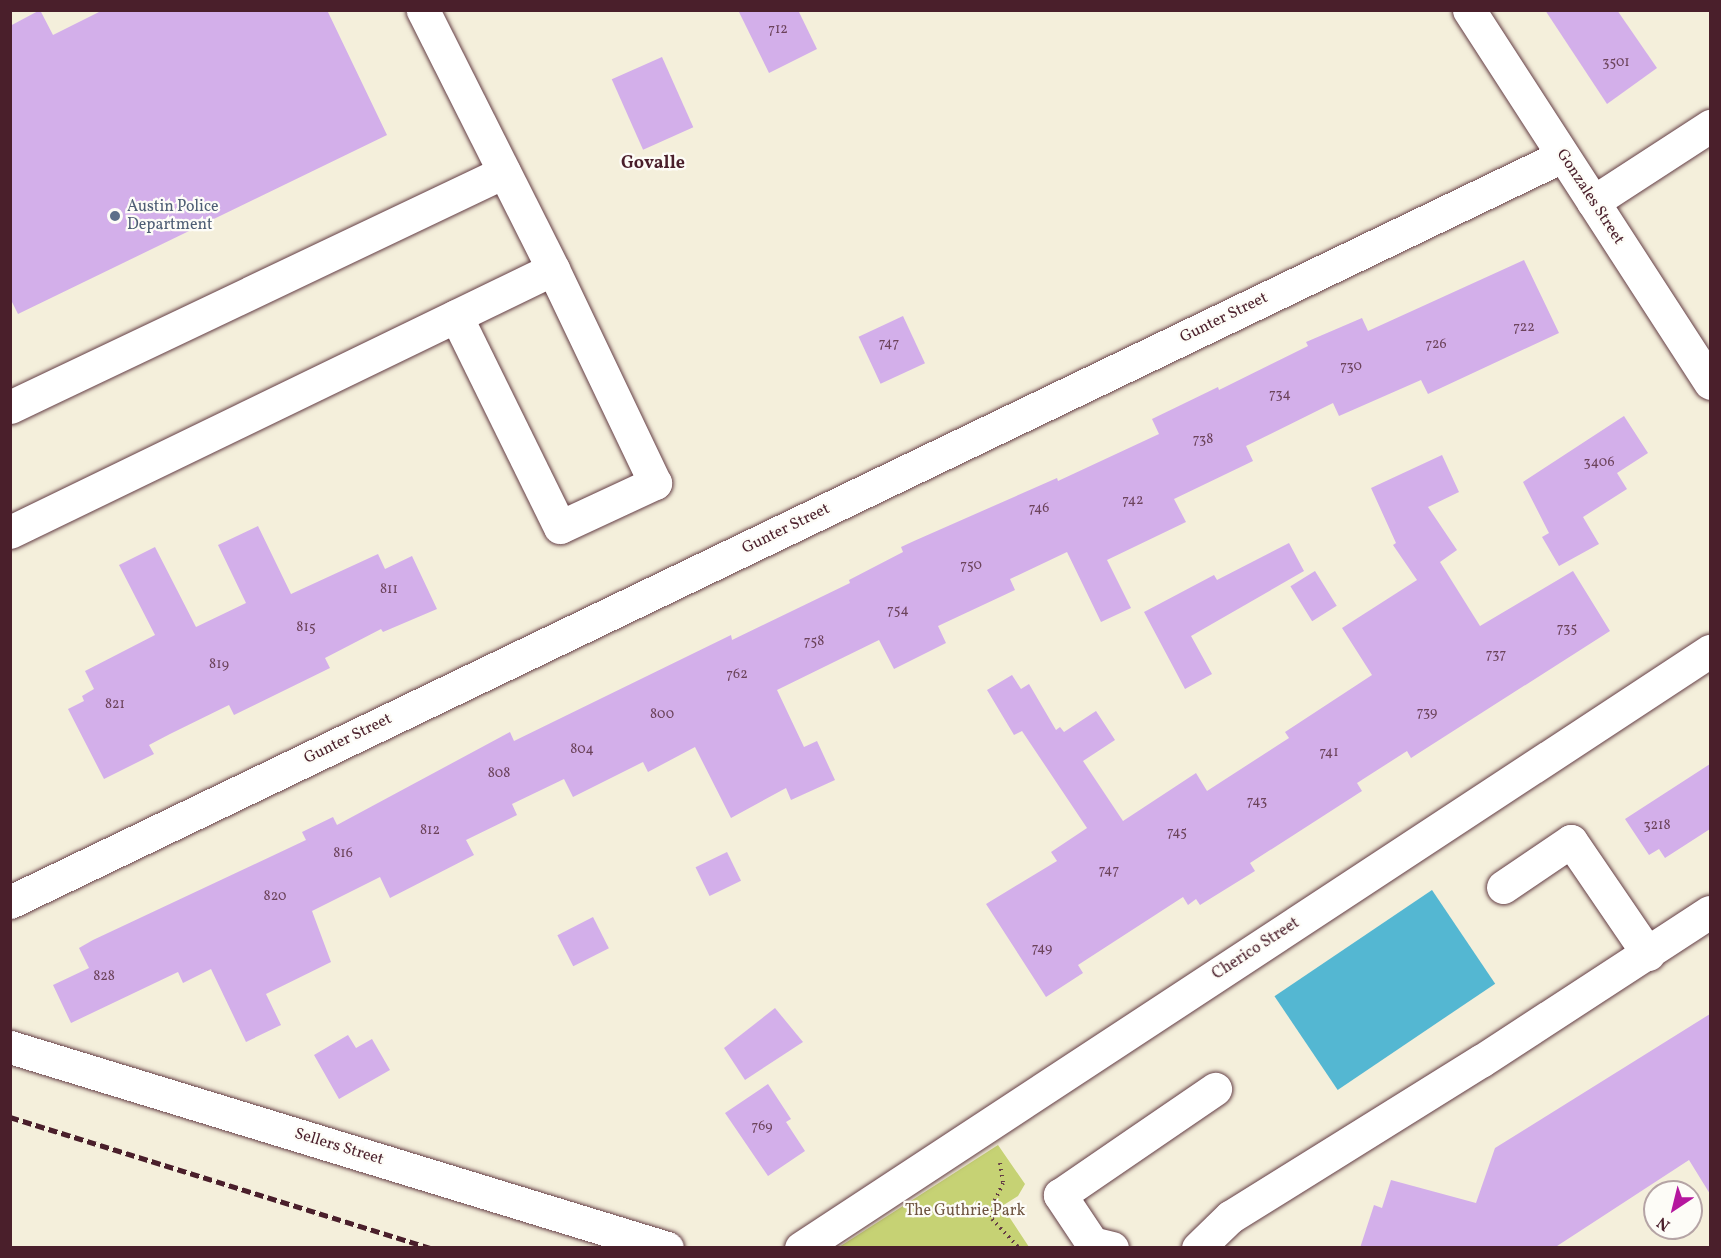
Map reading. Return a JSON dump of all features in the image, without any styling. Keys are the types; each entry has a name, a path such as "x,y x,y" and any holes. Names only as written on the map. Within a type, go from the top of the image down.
{"street":[{"path":"423,10 553,269 655,483 560,527 456,316"},
{"name":"Gonzales Street","path":"1469,10 1710,383"},
{"path":"1593,202 1710,126"},
{"name":"Gunter Street","path":"10,902 1562,156"},
{"path":"10,407 504,172"},
{"path":"10,532 553,269"},
{"name":"Cherico Street","path":"801,1248 1710,651"},
{"path":"1503,887 1571,841 1648,954"},
{"path":"1198,1248 1230,1217 1648,954 1710,912"},
{"name":"Sellers Street","path":"10,1047 667,1248"},
{"path":"1112,1248 1092,1243 1060,1195 1215,1089"}],"path":[{"path":"1000,1163 1003,1183 993,1204 992,1219 1019,1248"}],"green space":[{"name":"The Guthrie Park","path":"998,1145 1025,1184 1018,1196 1002,1206 1029,1247 839,1247"}],"water":[{"path":"1432,890 1495,984 1338,1090 1274,996"}],"building":[{"name":"Austin Police Department","path":"40,10 53,35 103,10 327,10 387,135 18,314 10,298 10,26"},
{"path":"738,10 798,10 817,49 769,73"},
{"path":"1545,10 1617,10 1657,68 1607,104"},
{"path":"662,57 693,127 643,150 612,79"},
{"path":"1524,260 1559,333 1428,394 1421,380 1339,416 1333,403 1246,446 1253,461 1174,499 1186,522 1107,560 1131,608 1101,622 1067,552 1010,579 1015,590 938,626 946,643 894,669 879,640 777,690 804,747 817,741 835,780 791,800 786,788 731,818 695,747 648,772 643,762 573,797 564,779 512,804 517,815 466,840 474,855 390,898 380,877 312,911 331,962 266,994 281,1025 246,1042 211,969 183,983 178,972 71,1023 53,985 89,968 79,948 93,940 306,840 302,832 333,817 337,825 510,732 514,741 731,635 732,640 850,583 849,580 903,552 901,547 1057,478 1058,481 1159,434 1152,419 1218,387 1219,390 1308,346 1306,342 1362,318 1368,331"},
{"path":"903,316 925,363 881,384 859,337"},
{"path":"1624,416 1648,453 1617,473 1627,489 1583,517 1599,544 1559,566 1542,537 1549,533 1523,482"},
{"path":"1442,455 1459,492 1428,507 1457,550 1440,562 1480,626 1573,571 1610,631 1411,758 1407,751 1357,783 1362,791 1250,863 1255,871 1200,905 1196,899 1188,905 1183,897 1078,965 1083,973 1046,997 986,904 1057,861 1051,852 1087,828 1022,731 1014,735 987,690 1012,675 1021,689 1029,684 1056,730 1060,727 1064,732 1096,711 1115,740 1083,761 1123,821 1196,773 1207,791 1289,738 1285,732 1372,675 1342,628 1417,580 1393,545 1396,543 1371,488"},
{"path":"258,526 291,594 378,554 385,569 412,556 437,609 383,632 381,629 325,658 330,668 234,715 229,705 170,734 149,745 154,754 104,779 68,709 84,701 82,696 94,689 85,671 155,635 119,565 155,547 196,627 246,603 218,545"},
{"path":"1289,543 1304,571 1191,636 1212,674 1185,689 1144,612 1214,575 1217,580"},
{"path":"1315,571 1337,606 1312,621 1290,586"},
{"path":"1710,764 1710,829 1665,858 1659,849 1649,855 1625,819"},
{"path":"727,852 741,881 710,896 696,867"},
{"path":"593,917 609,948 573,966 557,935"},
{"path":"775,1008 803,1042 745,1080 724,1048"},
{"path":"1710,1014 1710,1194 1689,1160 1658,1180 1643,1180 1643,1190 1554,1248 1360,1248 1374,1205 1382,1208 1391,1180 1476,1203 1495,1148"},
{"path":"348,1035 356,1048 372,1039 390,1070 339,1099 314,1055"},
{"path":"768,1084 791,1119 786,1122 805,1151 768,1176 725,1113"}],"railway":[{"path":"10,1117 430,1248"}],"place":[{"name":"Austin Police Department","path":"115,216"}],"district":[{"name":"Govalle","path":"653,164"}]}
